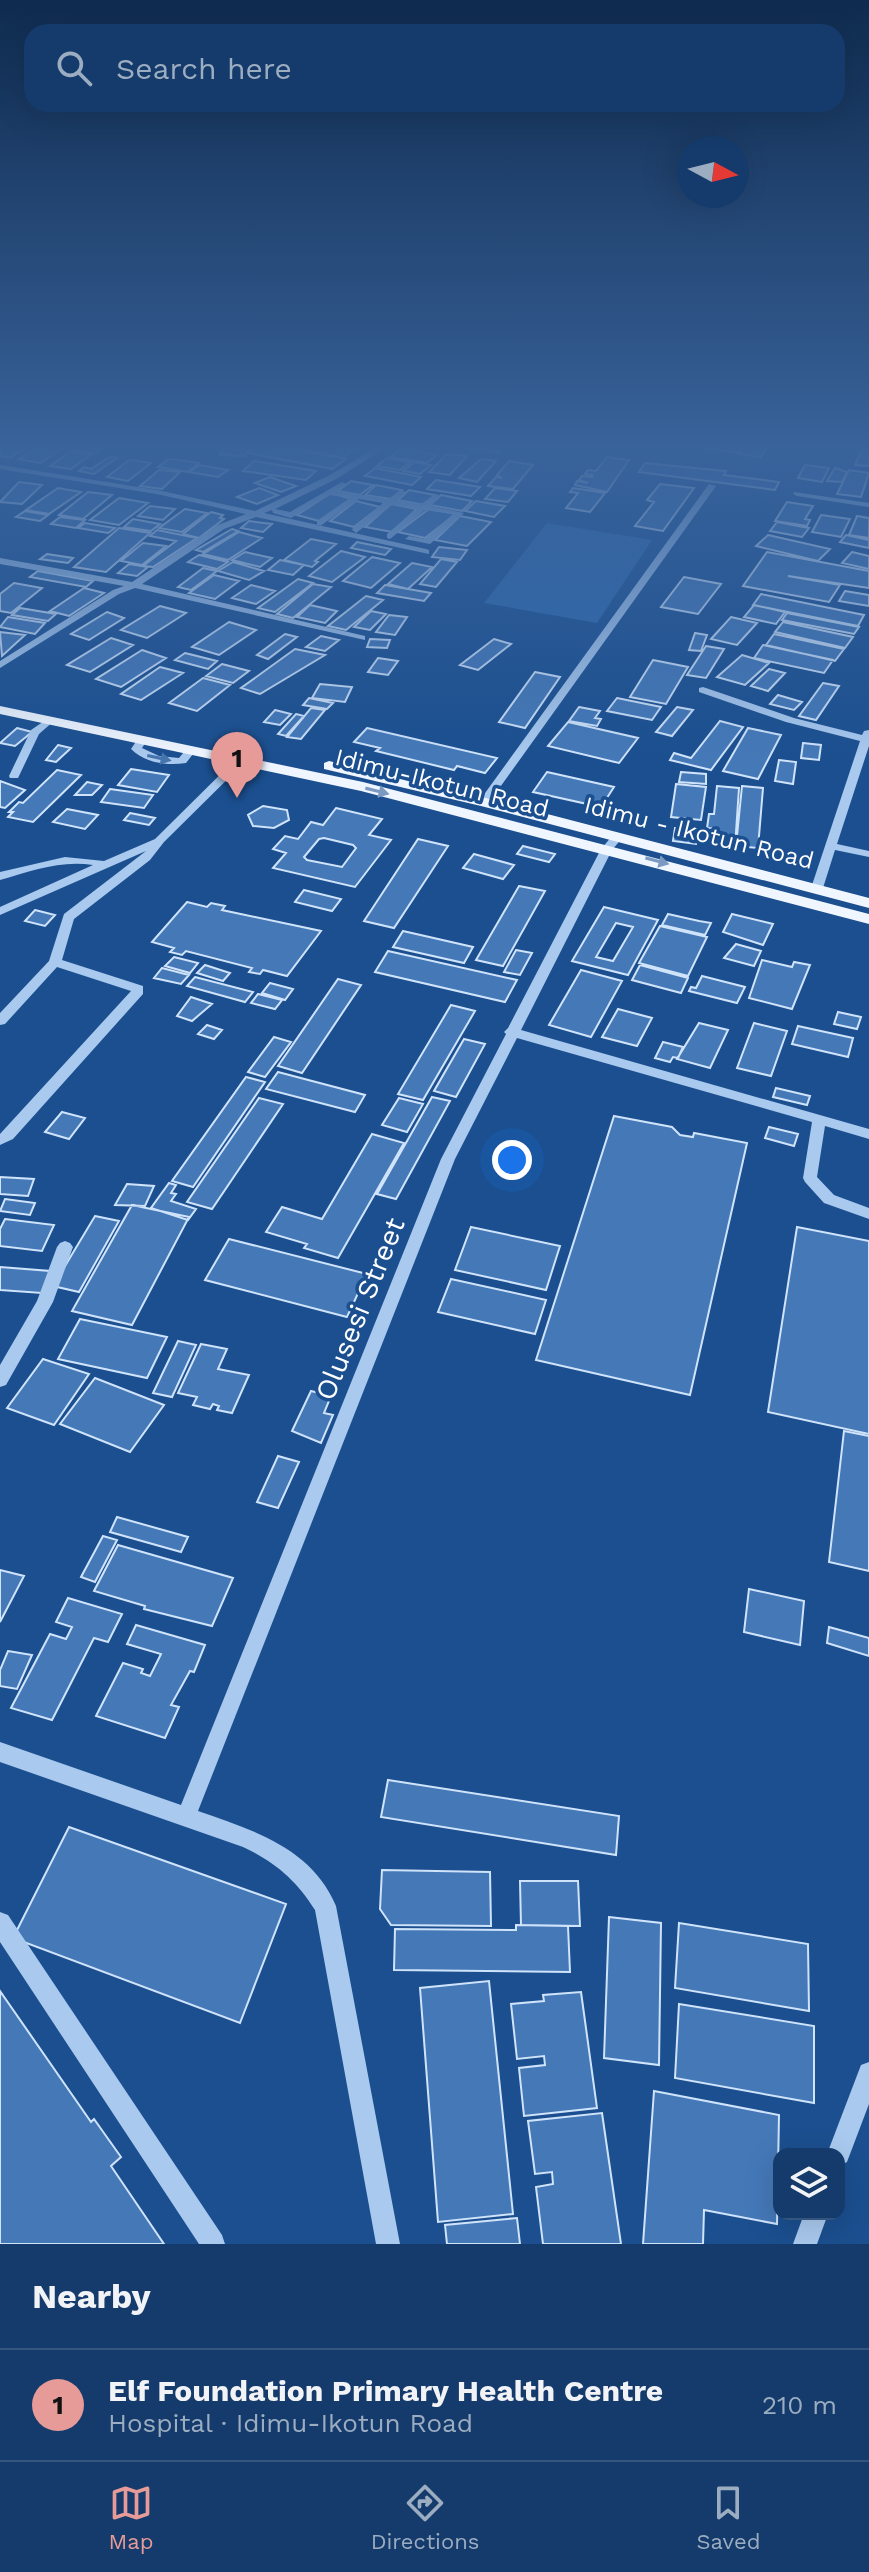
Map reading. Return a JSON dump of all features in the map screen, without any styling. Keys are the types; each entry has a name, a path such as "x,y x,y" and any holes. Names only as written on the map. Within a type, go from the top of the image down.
{"main road":[{"name":"Idimu - Ikotun Road","path":"1,703 484,802 612,843 817,888 868,905"},
{"name":"Idimu-Ikotun Road","path":"1,703 50,720 192,749 246,755 868,905"}],"street":[{"path":"0,665 188,549"},
{"path":"410,549 426,552"},
{"path":"484,802 667,549"},
{"path":"0,561 134,585 362,638"},
{"path":"703,690 790,720 868,737 817,888"},
{"path":"14,776 35,732 50,720"},
{"path":"0,1021 55,962 68,917 146,858 160,840 246,755"},
{"path":"0,911 160,840"},
{"name":"Olusesi Street","path":"186,1817 448,1159 511,1032 612,843"},
{"path":"833,846 869,854"},
{"path":"0,876 82,857 106,865"},
{"path":"0,1140 8,1136 137,994 138,989 55,962"},
{"path":"511,1032 869,1134"},
{"path":"819,1120 810,1178 829,1199 869,1214"},
{"path":"0,1380 45,1302 65,1247"},
{"path":"0,1752 275,1851 302,1870 325,1906 388,2244"},
{"path":"0,1923 213,2244"},
{"path":"841,2148 869,2073"},
{"path":"805,2244 814,2220"}],"shaded area":[{"path":"527,549 646,549 597,623 484,603"}],"building":[{"path":"95,549 132,549 106,572 74,567"},
{"path":"136,549 163,549 142,565 121,561"},
{"path":"166,549 181,549 153,567 143,566"},
{"path":"212,549 245,549 228,560 203,554"},
{"path":"299,549 330,549 312,567 284,560"},
{"path":"354,549 391,549 385,555"},
{"path":"438,549 467,550 460,560 432,557"},
{"path":"767,549 830,549 818,561"},
{"path":"341,551 365,557 332,582 309,576"},
{"path":"245,552 272,558 260,567 232,560"},
{"path":"767,552 869,571 869,588 788,576 840,585 829,602 743,586"},
{"path":"852,552 869,556 869,569 842,563"},
{"path":"47,554 73,558 68,563 40,559"},
{"path":"199,555 228,562 217,569 188,562"},
{"path":"372,557 400,563 371,588 343,581"},
{"path":"441,559 457,562 436,587 420,584"},
{"path":"280,560 304,565 293,575 268,570"},
{"path":"233,562 264,571 249,580 218,571"},
{"path":"412,563 432,567 408,589 388,584"},
{"path":"129,564 148,567 137,576 118,573"},
{"path":"203,568 217,571 191,590 178,587"},
{"path":"38,571 93,581 86,587 30,577"},
{"path":"214,575 239,581 215,599 189,593"},
{"path":"684,577 721,584 698,614 661,607"},
{"path":"298,579 313,583 275,612 258,608"},
{"path":"14,583 42,588 11,613 0,611 0,594"},
{"path":"313,584 331,587 293,618 277,614"},
{"path":"251,585 275,591 256,604 232,598"},
{"path":"385,585 431,593 424,601 377,593"},
{"path":"84,588 104,593 69,616 50,611"},
{"path":"845,591 869,595 869,606 839,601"},
{"path":"761,594 864,615 858,626 753,605"},
{"path":"366,596 383,600 346,630 328,626"},
{"path":"310,605 337,611 325,623 297,617"},
{"path":"754,605 785,612 776,624 744,617"},
{"path":"160,606 186,613 147,638 121,630"},
{"path":"20,608 56,614 48,621 12,615"},
{"path":"371,611 386,614 370,630 354,627"},
{"path":"107,612 124,618 89,640 71,634"},
{"path":"787,613 859,627 854,634 782,620"},
{"path":"389,615 407,617 395,635 376,632"},
{"path":"8,617 45,623 35,634 0,627"},
{"path":"731,617 757,623 737,645 711,639"},
{"path":"229,622 256,630 219,655 192,647"},
{"path":"783,622 853,637 845,648 775,632"},
{"path":"0,632 25,635 2,656"},
{"path":"695,633 707,635 701,651 689,650"},
{"path":"285,634 297,637 268,659 257,655"},
{"path":"774,634 844,649 835,661 766,645"},
{"path":"321,636 339,640 325,651 306,647"},
{"path":"111,638 133,645 90,672 67,665"},
{"path":"370,639 390,640 387,648 367,647"},
{"path":"494,639 511,644 478,670 460,665"},
{"path":"763,645 833,660 824,673 754,658"},
{"path":"706,646 724,649 706,678 687,675"},
{"path":"295,649 325,655 260,694 241,688"},
{"path":"142,650 166,658 121,687 96,679"},
{"path":"185,653 217,661 208,669 175,660"},
{"path":"742,655 769,663 745,685 717,677"},
{"path":"378,658 398,661 388,675 368,672"},
{"path":"653,660 688,667 666,704 630,697"},
{"path":"222,664 249,671 233,683 206,676"},
{"path":"160,667 183,673 141,700 121,694"},
{"path":"769,669 785,673 768,691 751,686"},
{"path":"535,672 560,677 525,728 499,722"},
{"path":"203,678 230,685 197,711 169,703"},
{"path":"823,683 839,686 816,720 799,716"},
{"path":"320,684 352,687 345,702 312,698"},
{"path":"778,695 802,702 794,710 770,704"},
{"path":"309,698 333,703 327,709 303,705"},
{"path":"617,698 661,707 652,720 607,711"},
{"path":"579,707 600,711 595,718 601,719 597,726 569,721"},
{"path":"677,707 693,710 672,736 656,732"},
{"path":"311,708 325,710 301,739 287,737"},
{"path":"275,710 291,714 280,725 264,722"},
{"path":"296,714 304,716 286,736 278,734"},
{"path":"720,721 743,727 711,770 670,760 674,753 691,758"},
{"path":"568,722 638,738 619,763 548,746"},
{"path":"17,728 32,732 15,746 0,743"},
{"path":"367,728 497,758 485,773 457,766 454,770 376,751 380,748 354,742"},
{"path":"748,728 781,735 758,779 723,771"},
{"path":"803,743 821,745 819,760 801,758"},
{"path":"58,745 71,748 56,762 46,760"},
{"path":"779,760 796,762 793,784 775,781"},
{"path":"131,769 169,775 157,792 118,785"},
{"path":"57,770 81,775 33,822 8,817 19,802 23,803"},
{"path":"547,772 614,787 601,807 533,792"},
{"path":"681,772 706,774 706,784 679,782"},
{"path":"0,781 25,790 5,808 0,807"},
{"path":"87,782 102,785 92,795 75,795"},
{"path":"676,784 706,787 701,820 671,817"},
{"path":"717,786 739,788 735,847 718,846 719,829 707,828 709,814 714,814"},
{"path":"742,786 763,788 758,848 736,846"},
{"path":"110,789 153,795 144,808 101,802"},
{"path":"263,806 287,810 289,820 274,828 253,826 248,815"},
{"path":"336,808 382,819 369,835 391,840 355,887 273,868 286,853 273,849 285,836 298,839 311,822 323,825","holes":["319,839 356,848 342,867 304,857"]},
{"path":"67,809 98,815 85,829 53,822"},
{"path":"130,813 155,818 149,825 124,820"},
{"path":"675,828 698,831 696,844 673,841"},
{"path":"418,839 448,846 394,928 364,921"},
{"path":"523,846 555,854 549,862 517,854"},
{"path":"474,854 514,865 503,879 463,868"},
{"path":"519,886 545,891 503,966 476,960"},
{"path":"304,890 341,899 332,911 295,902"},
{"path":"187,902 207,907 211,903 225,906 222,910 321,931 287,976 263,970 260,974 249,972 252,968 186,951 182,955 170,952 174,948 152,942"},
{"path":"604,907 658,920 628,975 572,961","holes":["616,923 633,927 613,961 596,957"]},
{"path":"35,910 55,915 45,926 25,921"},
{"path":"668,914 711,923 705,935 662,925"},
{"path":"732,914 773,924 763,945 723,932"},
{"path":"660,926 707,937 688,976 639,963"},
{"path":"403,931 473,947 464,963 393,947"},
{"path":"736,944 761,951 754,966 724,958"},
{"path":"516,950 532,953 520,975 504,972"},
{"path":"388,951 517,980 505,1002 375,972"},
{"path":"174,957 198,963 190,973 165,966"},
{"path":"762,960 792,967 794,962 810,965 792,1009 749,998"},
{"path":"205,965 230,973 223,981 197,973"},
{"path":"640,965 688,978 681,993 632,980"},
{"path":"162,968 189,975 181,984 154,978"},
{"path":"581,970 622,981 591,1037 549,1025"},
{"path":"702,976 745,987 737,1003 689,991 691,987 696,988"},
{"path":"195,977 253,992 245,1002 187,986"},
{"path":"338,979 361,985 302,1073 278,1066"},
{"path":"270,983 293,989 285,1000 262,993"},
{"path":"258,994 282,1000 275,1009 251,1003"},
{"path":"191,997 212,1004 192,1021 177,1016"},
{"path":"451,1005 475,1011 423,1100 398,1094"},
{"path":"618,1009 652,1018 637,1046 602,1037"},
{"path":"838,1012 861,1017 857,1029 834,1024"},
{"path":"699,1023 728,1030 710,1068 677,1059"},
{"path":"754,1023 787,1031 771,1076 737,1068"},
{"path":"207,1025 222,1030 214,1039 198,1034"},
{"path":"798,1026 853,1038 848,1057 792,1044"},
{"path":"274,1037 291,1042 265,1077 248,1072"},
{"path":"464,1039 485,1044 456,1097 434,1091"},
{"path":"663,1042 683,1047 678,1058 673,1057 670,1062 655,1058"},
{"path":"278,1072 365,1095 355,1112 266,1089"},
{"path":"246,1077 265,1082 193,1187 172,1181"},
{"path":"776,1088 810,1096 807,1105 773,1097"},
{"path":"432,1097 450,1101 396,1199 377,1194"},
{"path":"259,1098 283,1104 212,1209 187,1202"},
{"path":"399,1098 423,1104 407,1132 382,1125"},
{"path":"62,1112 85,1118 69,1139 45,1132"},
{"path":"614,1116 672,1127 680,1135 693,1137 694,1133 747,1143 690,1395 536,1360"},
{"path":"769,1127 798,1134 794,1146 765,1138"},
{"path":"372,1134 404,1143 338,1258 304,1248 307,1244 266,1232 282,1207 322,1219"},
{"path":"0,1177 34,1179 28,1196 0,1194"},
{"path":"169,1183 176,1185 171,1193 176,1194 171,1201 196,1209 188,1220 151,1208"},
{"path":"127,1184 154,1186 145,1206 115,1205"},
{"path":"5,1199 35,1203 30,1215 0,1211"},
{"path":"132,1205 189,1217 132,1325 72,1311"},
{"path":"95,1216 119,1221 79,1292 53,1286"},
{"path":"5,1219 54,1225 42,1251 0,1246 0,1229"},
{"path":"471,1227 560,1246 546,1290 455,1270"},
{"path":"797,1227 869,1241 869,1434 768,1412"},
{"path":"229,1239 367,1274 347,1317 205,1280"},
{"path":"0,1267 50,1271 42,1293 0,1290"},
{"path":"451,1279 546,1300 535,1334 438,1312"},
{"path":"80,1319 167,1337 147,1378 58,1359"},
{"path":"178,1341 196,1345 172,1397 153,1393"},
{"path":"201,1344 227,1349 218,1369 249,1375 232,1413 217,1410 219,1406 213,1404 210,1409 193,1405 197,1397 178,1393"},
{"path":"43,1359 89,1374 54,1425 7,1408"},
{"path":"95,1378 164,1405 130,1452 60,1424"},
{"path":"311,1391 331,1396 324,1413 333,1415 321,1443 292,1431"},
{"path":"844,1431 869,1436 869,1571 829,1562"},
{"path":"278,1456 299,1462 278,1508 257,1502"},
{"path":"117,1517 188,1537 181,1552 110,1532"},
{"path":"103,1536 117,1540 95,1582 81,1577"},
{"path":"118,1545 233,1578 212,1626 144,1609 145,1606 94,1591"},
{"path":"0,1570 24,1576 0,1622"},
{"path":"749,1589 804,1601 800,1645 744,1632"},
{"path":"68,1598 122,1614 108,1642 94,1638 52,1720 11,1708 50,1634 66,1639 72,1627 56,1622"},
{"path":"136,1625 205,1645 194,1672 190,1671 171,1705 179,1707 165,1738 96,1716 123,1663 143,1669 141,1673 150,1676 161,1654 127,1644"},
{"path":"829,1627 869,1638 869,1656 827,1643"},
{"path":"8,1651 32,1655 17,1689 0,1686 0,1670"},
{"path":"388,1780 619,1816 616,1855 381,1817"},
{"path":"69,1827 286,1904 240,2023 13,1938"},
{"path":"382,1870 490,1872 491,1926 391,1925 380,1909"},
{"path":"520,1881 578,1881 580,1926 521,1925"},
{"path":"609,1917 661,1923 659,2065 604,2058"},
{"path":"679,1923 808,1944 809,2011 675,1988"},
{"path":"516,1925 568,1926 570,1972 394,1970 395,1929 516,1930"},
{"path":"489,1981 513,2214 438,2222 420,1988"},
{"path":"0,1991 91,2122 94,2119 121,2157 111,2166 164,2244 0,2244"},
{"path":"581,1992 597,2108 524,2116 519,2068 545,2065 544,2056 517,2059 511,2004 544,2001 543,1995"},
{"path":"679,2004 814,2026 814,2103 675,2078"},
{"path":"654,2091 779,2115 778,2148 773,2148 773,2220 777,2220 777,2224 704,2210 703,2244 643,2244"},
{"path":"602,2113 621,2244 543,2244 536,2187 553,2184 552,2172 535,2174 528,2121"},
{"path":"517,2218 520,2244 447,2244 445,2225"}],"place":[{"name":"Elf Foundation Primary Health Centre","path":"237,798"}]}
